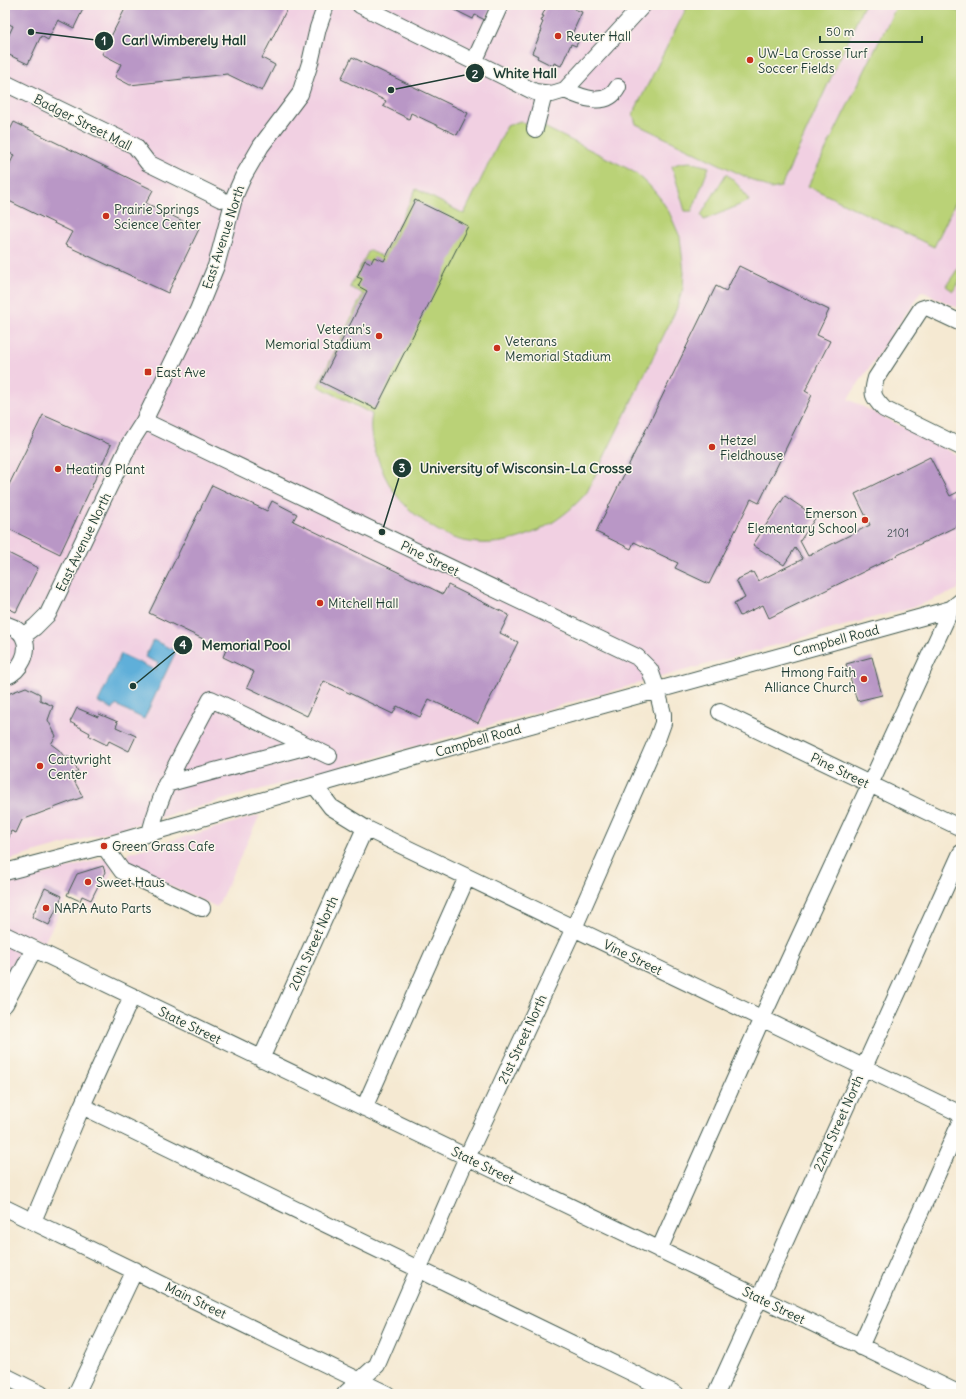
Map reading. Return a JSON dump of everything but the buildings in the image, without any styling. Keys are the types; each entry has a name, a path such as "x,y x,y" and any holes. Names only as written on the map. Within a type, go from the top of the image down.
{"street":[{"name":"East Avenue North","path":"23,636 48,614 130,443 144,421 198,310 216,266 235,194 261,146 300,94 310,63 318,28 326,5"},
{"path":"360,5 535,92 574,95 597,100 608,98 615,94 618,87"},
{"path":"474,62 500,5"},
{"path":"535,129 554,93 643,5"},
{"name":"Badger Street Mall","path":"5,83 135,146 148,163 221,198"},
{"path":"961,323 927,307 921,309 876,378 872,391 875,399 884,409 961,447"},
{"name":"Pine Street","path":"144,421 637,657 650,670 657,690"},
{"path":"660,1250 762,1018 870,784 958,607"},
{"name":"Campbell Road","path":"5,872 104,846 958,607"},
{"path":"5,624 18,630 23,636 25,648 23,659 18,669 5,676"},
{"name":"21st Street North","path":"345,1394 378,1365 420,1270 467,1157 574,928 663,723 657,690"},
{"path":"150,833 154,816 166,784 211,700 329,756"},
{"name":"Pine Street","path":"720,712 961,828"},
{"path":"166,784 308,746"},
{"name":"Vine Street","path":"315,786 331,807 365,828 961,1114"},
{"name":"20th Street North","path":"261,1059 365,828"},
{"path":"104,846 122,871 202,908"},
{"name":"22nd Street North","path":"716,1394 961,853"},
{"path":"364,1108 467,877"},
{"name":"State Street","path":"5,935 960,1394"},
{"path":"5,1004 34,949"},
{"path":"33,1221 82,1106 132,996"},
{"path":"82,1106 676,1394"},
{"path":"860,1347 961,1121"},
{"name":"Main Street","path":"5,1208 387,1394"},
{"path":"76,1394 135,1270"},
{"path":"5,1376 41,1394"},
{"path":"960,1394 961,1390"}],"shaded area":[{"path":"5,5 961,5 961,309 921,291 848,399 961,457 961,583 957,590 922,604 5,861"},
{"path":"260,815 217,907 126,865 128,853"},
{"path":"107,857 114,868 94,908 68,896 44,943 29,935 5,981 5,885"}],"green space":[{"name":"UW-La Crosse Turf Soccer Fields","path":"688,5 864,5 781,187 771,189 636,124 633,114"},
{"path":"897,5 945,5 959,12 961,10 961,191 934,247 808,186"},
{"name":"Veterans Memorial Stadium","path":"520,121 531,127 542,126 625,167 637,174 649,185 669,212 680,237 684,272 683,288 676,310 587,492 575,505 547,526 515,539 481,543 458,540 436,529 414,514 397,496 384,475 371,434 372,414 318,386 363,294 350,287 369,250 383,257 416,189 464,214 507,126"},
{"path":"690,162 709,167 692,211 685,211 672,166"},
{"path":"726,174 739,186 749,201 704,220 701,215"},
{"path":"961,264 961,279 953,291 946,286"}],"water":[{"path":"153,640 176,651 144,719 116,705 113,709 98,702 121,654 155,670 158,663 145,657"}],"place":[{"name":"Carl Wimberely Hall","path":"31,32"},
{"name":"Reuter Hall","path":"558,36"},
{"name":"UW-La Crosse Turf Soccer Fields","path":"750,60"},
{"name":"White Hall","path":"391,90"},
{"name":"Prairie Springs Science Center","path":"106,216"},
{"name":"Veteran's Memorial Stadium","path":"379,336"},
{"name":"Veterans Memorial Stadium","path":"497,348"},
{"name":"East Ave","path":"148,372"},
{"name":"Hetzel Fieldhouse","path":"712,447"},
{"name":"Heating Plant","path":"58,469"},
{"name":"Emerson Elementary School","path":"865,520"},
{"name":"University of Wisconsin-La Crosse","path":"382,532"},
{"name":"Mitchell Hall","path":"320,603"},
{"name":"Hmong Faith Alliance Church","path":"864,679"},
{"name":"Memorial Pool","path":"133,686"},
{"name":"Cartwright Center","path":"40,766"},
{"name":"Green Grass Cafe","path":"104,846"},
{"name":"Sweet Haus","path":"88,882"},
{"name":"NAPA Auto Parts","path":"46,908"}]}
